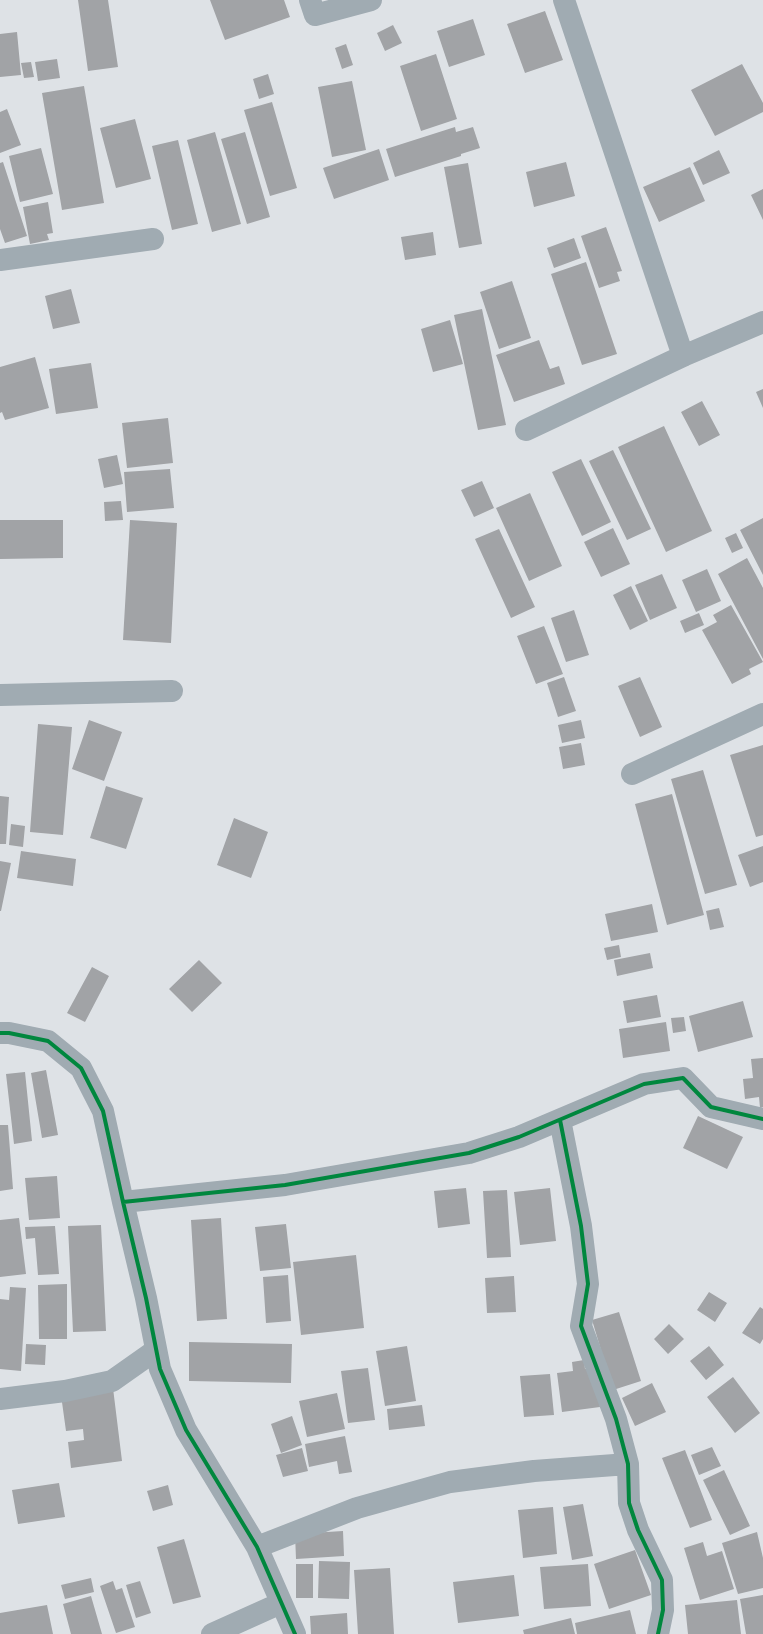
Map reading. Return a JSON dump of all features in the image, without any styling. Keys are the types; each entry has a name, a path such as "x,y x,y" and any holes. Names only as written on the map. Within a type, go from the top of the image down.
{"street":[{"path":"310,0 315,15 371,0"},
{"path":"564,0 683,356"},
{"path":"0,260 153,239"},
{"path":"526,430 683,356 763,322"},
{"path":"0,695 172,691"},
{"path":"632,774 763,714"},
{"path":"0,1033 9,1033 48,1041 81,1068 103,1111 146,1298 160,1369 186,1430 257,1547 295,1634"},
{"path":"123,1202 285,1185 468,1153 519,1137 644,1084 683,1078 711,1107 763,1119"},
{"path":"560,1120 581,1226 588,1284 581,1326 616,1419 628,1464 629,1503 638,1530 662,1580 663,1610 658,1634"},
{"path":"0,1399 65,1391 112,1381 156,1350"},
{"path":"257,1547 357,1508 450,1482 534,1471 628,1464"},
{"path":"212,1634 281,1603"}],"building":[{"path":"78,0 108,0 118,67 88,71"},
{"path":"210,0 284,0 290,17 225,40"},
{"path":"545,11 563,60 525,73 507,24"},
{"path":"473,19 485,55 449,67 437,31"},
{"path":"393,25 402,43 385,51 377,33"},
{"path":"17,32 21,75 0,77 0,34"},
{"path":"346,44 353,65 342,69 335,48"},
{"path":"436,54 457,119 421,131 400,66"},
{"path":"57,59 60,78 38,81 35,62"},
{"path":"31,62 34,77 24,78 21,63"},
{"path":"742,64 763,103 763,112 715,136 691,90"},
{"path":"268,74 274,94 259,99 253,79"},
{"path":"352,81 366,150 332,157 318,87"},
{"path":"84,86 104,203 62,210 42,93"},
{"path":"272,102 297,188 270,196 244,110"},
{"path":"7,109 21,145 0,153 0,112"},
{"path":"135,119 151,179 116,188 100,128"},
{"path":"455,127 456,132 473,127 480,148 461,154 461,156 395,177 386,149"},
{"path":"215,132 241,224 212,232 187,140"},
{"path":"245,132 270,217 247,224 221,139"},
{"path":"178,140 198,224 172,230 152,146"},
{"path":"41,148 53,194 20,202 9,156"},
{"path":"379,149 389,180 334,199 323,168"},
{"path":"719,150 730,173 703,185 693,163"},
{"path":"3,162 27,236 5,243 0,229 0,163"},
{"path":"566,162 575,196 534,207 526,172"},
{"path":"468,163 482,244 459,248 444,167"},
{"path":"690,167 705,201 659,222 643,187"},
{"path":"763,189 763,220 751,195"},
{"path":"48,202 53,233 47,234 49,240 30,244 23,207"},
{"path":"606,227 622,271 617,272 620,281 599,288 581,236"},
{"path":"433,232 436,255 405,260 401,237"},
{"path":"574,238 581,258 554,268 547,248"},
{"path":"586,262 617,354 582,365 551,274"},
{"path":"512,281 531,338 499,349 480,292"},
{"path":"71,289 80,323 53,329 45,296"},
{"path":"482,309 506,425 478,430 454,315"},
{"path":"450,320 463,364 433,372 421,329"},
{"path":"539,340 550,369 559,366 565,384 514,402 496,355"},
{"path":"35,357 49,408 5,420 2,412 0,413 0,367"},
{"path":"91,363 98,408 56,414 49,369"},
{"path":"763,389 763,408 756,392"},
{"path":"702,401 720,435 699,446 681,412"},
{"path":"168,418 173,463 127,468 122,423"},
{"path":"664,426 712,531 666,552 618,447"},
{"path":"613,450 651,529 627,540 589,461"},
{"path":"117,455 123,484 104,488 98,459"},
{"path":"581,459 611,522 582,536 552,472"},
{"path":"170,469 174,508 127,512 124,472"},
{"path":"482,481 494,508 474,517 461,490"},
{"path":"530,493 562,566 529,581 496,508"},
{"path":"121,501 123,520 105,521 104,502"},
{"path":"763,518 763,575 740,530"},
{"path":"0,520 63,520 63,558 0,559"},
{"path":"130,520 177,523 171,643 123,640"},
{"path":"613,528 630,564 601,577 584,542"},
{"path":"499,529 535,607 511,618 475,539"},
{"path":"736,533 743,548 732,553 725,538"},
{"path":"747,558 763,588 763,659 718,574"},
{"path":"707,569 721,601 696,612 682,580"},
{"path":"662,574 677,608 650,620 635,585"},
{"path":"631,586 648,621 630,630 613,595"},
{"path":"731,605 763,662 749,669 751,674 732,684 702,630 717,622 713,615"},
{"path":"574,610 589,655 566,662 551,618"},
{"path":"699,613 704,625 685,633 680,621"},
{"path":"544,626 563,674 536,684 517,636"},
{"path":"564,677 576,711 558,717 547,683"},
{"path":"640,677 662,727 640,737 618,686"},
{"path":"89,720 122,732 104,781 72,769"},
{"path":"581,720 585,738 562,743 558,725"},
{"path":"38,724 72,727 63,835 30,832"},
{"path":"581,743 585,765 563,769 559,747"},
{"path":"763,745 763,835 756,837 730,755"},
{"path":"703,770 737,885 705,894 671,779"},
{"path":"106,786 143,798 126,849 90,838"},
{"path":"672,794 704,915 667,925 635,804"},
{"path":"0,796 9,797 6,844 0,844"},
{"path":"234,818 268,832 251,878 217,865"},
{"path":"11,824 25,826 23,847 9,845"},
{"path":"763,846 763,882 750,887 738,855"},
{"path":"21,851 76,859 73,886 17,878"},
{"path":"0,861 11,863 1,911 0,911"},
{"path":"652,904 658,932 611,941 605,914"},
{"path":"719,908 724,927 710,930 706,911"},
{"path":"619,945 621,957 607,960 604,948"},
{"path":"650,953 653,968 617,976 614,960"},
{"path":"199,960 222,983 192,1012 169,989"},
{"path":"92,967 109,976 85,1022 67,1013"},
{"path":"657,995 661,1017 627,1023 623,1001"},
{"path":"743,1001 753,1037 698,1052 689,1016"},
{"path":"684,1017 686,1031 673,1033 671,1018"},
{"path":"666,1022 670,1051 623,1058 619,1029"},
{"path":"763,1058 763,1107 760,1108 759,1097 745,1099 743,1079 753,1078 751,1059"},
{"path":"46,1070 58,1135 42,1138 31,1073"},
{"path":"25,1072 32,1141 14,1144 6,1074"},
{"path":"698,1116 743,1137 727,1169 683,1148"},
{"path":"0,1125 8,1125 13,1189 0,1191"},
{"path":"57,1176 60,1218 29,1220 25,1178"},
{"path":"466,1188 470,1224 438,1228 434,1191"},
{"path":"550,1188 556,1241 520,1245 514,1192"},
{"path":"507,1190 511,1257 487,1258 483,1191"},
{"path":"19,1218 26,1274 0,1277 0,1220"},
{"path":"221,1218 227,1319 197,1321 191,1220"},
{"path":"286,1224 291,1268 260,1271 255,1227"},
{"path":"101,1225 106,1331 73,1332 68,1226"},
{"path":"55,1226 59,1274 38,1275 35,1238 26,1239 25,1227"},
{"path":"356,1255 364,1328 301,1335 293,1262"},
{"path":"288,1275 291,1321 266,1323 263,1277"},
{"path":"514,1276 516,1312 487,1313 485,1278"},
{"path":"67,1284 67,1339 39,1339 38,1285"},
{"path":"10,1287 26,1288 21,1371 0,1369 0,1299 9,1300"},
{"path":"709,1292 727,1303 715,1322 697,1310"},
{"path":"760,1307 763,1309 763,1339 760,1344 742,1333"},
{"path":"619,1312 641,1381 613,1390 592,1320"},
{"path":"669,1324 684,1339 668,1354 654,1339"},
{"path":"189,1342 292,1344 291,1383 189,1381"},
{"path":"26,1344 46,1345 45,1365 25,1364"},
{"path":"407,1346 416,1401 385,1406 376,1351"},
{"path":"709,1346 724,1365 706,1380 690,1361"},
{"path":"584,1360 585,1369 595,1368 600,1407 562,1412 557,1373 573,1371 572,1362"},
{"path":"368,1368 375,1420 348,1423 341,1371"},
{"path":"550,1374 554,1415 524,1417 520,1376"},
{"path":"733,1377 760,1413 735,1433 707,1397"},
{"path":"652,1383 666,1412 635,1426 622,1398"},
{"path":"113,1388 122,1461 71,1468 68,1442 84,1440 83,1429 66,1431 61,1395"},
{"path":"337,1393 345,1429 307,1437 299,1401"},
{"path":"422,1405 425,1426 389,1430 387,1409"},
{"path":"292,1416 302,1445 281,1453 271,1424"},
{"path":"345,1436 352,1472 339,1474 337,1461 309,1467 305,1444"},
{"path":"712,1447 721,1466 699,1475 691,1455"},
{"path":"302,1448 308,1471 283,1477 276,1455"},
{"path":"685,1450 712,1520 690,1528 662,1458"},
{"path":"724,1470 750,1526 730,1535 703,1480"},
{"path":"59,1483 65,1517 18,1524 12,1490"},
{"path":"168,1485 173,1505 153,1511 147,1491"},
{"path":"583,1504 593,1556 572,1560 563,1507"},
{"path":"553,1507 557,1554 523,1558 518,1510"},
{"path":"343,1531 344,1556 296,1559 295,1534"},
{"path":"757,1532 763,1558 763,1588 738,1594 722,1543"},
{"path":"184,1539 201,1597 173,1604 157,1547"},
{"path":"703,1542 707,1556 722,1551 734,1589 700,1600 684,1548"},
{"path":"635,1550 651,1595 609,1609 594,1564"},
{"path":"319,1561 350,1562 349,1599 318,1598"},
{"path":"296,1564 313,1564 313,1598 296,1598"},
{"path":"588,1564 591,1606 544,1609 540,1567"},
{"path":"390,1568 394,1634 358,1634 354,1570"},
{"path":"514,1575 519,1616 458,1623 453,1582"},
{"path":"91,1578 94,1592 65,1599 61,1585"},
{"path":"113,1581 116,1590 122,1588 135,1627 116,1633 100,1586"},
{"path":"140,1581 151,1613 136,1618 126,1585"},
{"path":"763,1595 763,1634 746,1634 740,1599"},
{"path":"91,1596 102,1634 71,1634 63,1604"},
{"path":"737,1600 741,1634 688,1634 685,1605"},
{"path":"47,1605 53,1634 0,1634 0,1613"},
{"path":"630,1610 636,1634 577,1634 575,1623"},
{"path":"347,1613 348,1634 311,1634 310,1616"},
{"path":"571,1618 575,1634 524,1634 523,1630"}],"cycle path":[{"path":"0,1033 9,1033 48,1041 81,1068 103,1111 146,1298 160,1369 186,1430 257,1547 295,1634"},
{"path":"123,1202 285,1185 469,1153 519,1137 644,1084 683,1078 711,1107 763,1119"},
{"path":"560,1120 581,1226 588,1284 581,1326 616,1419 628,1464 629,1503 638,1530 662,1580 663,1610 658,1634"}]}
